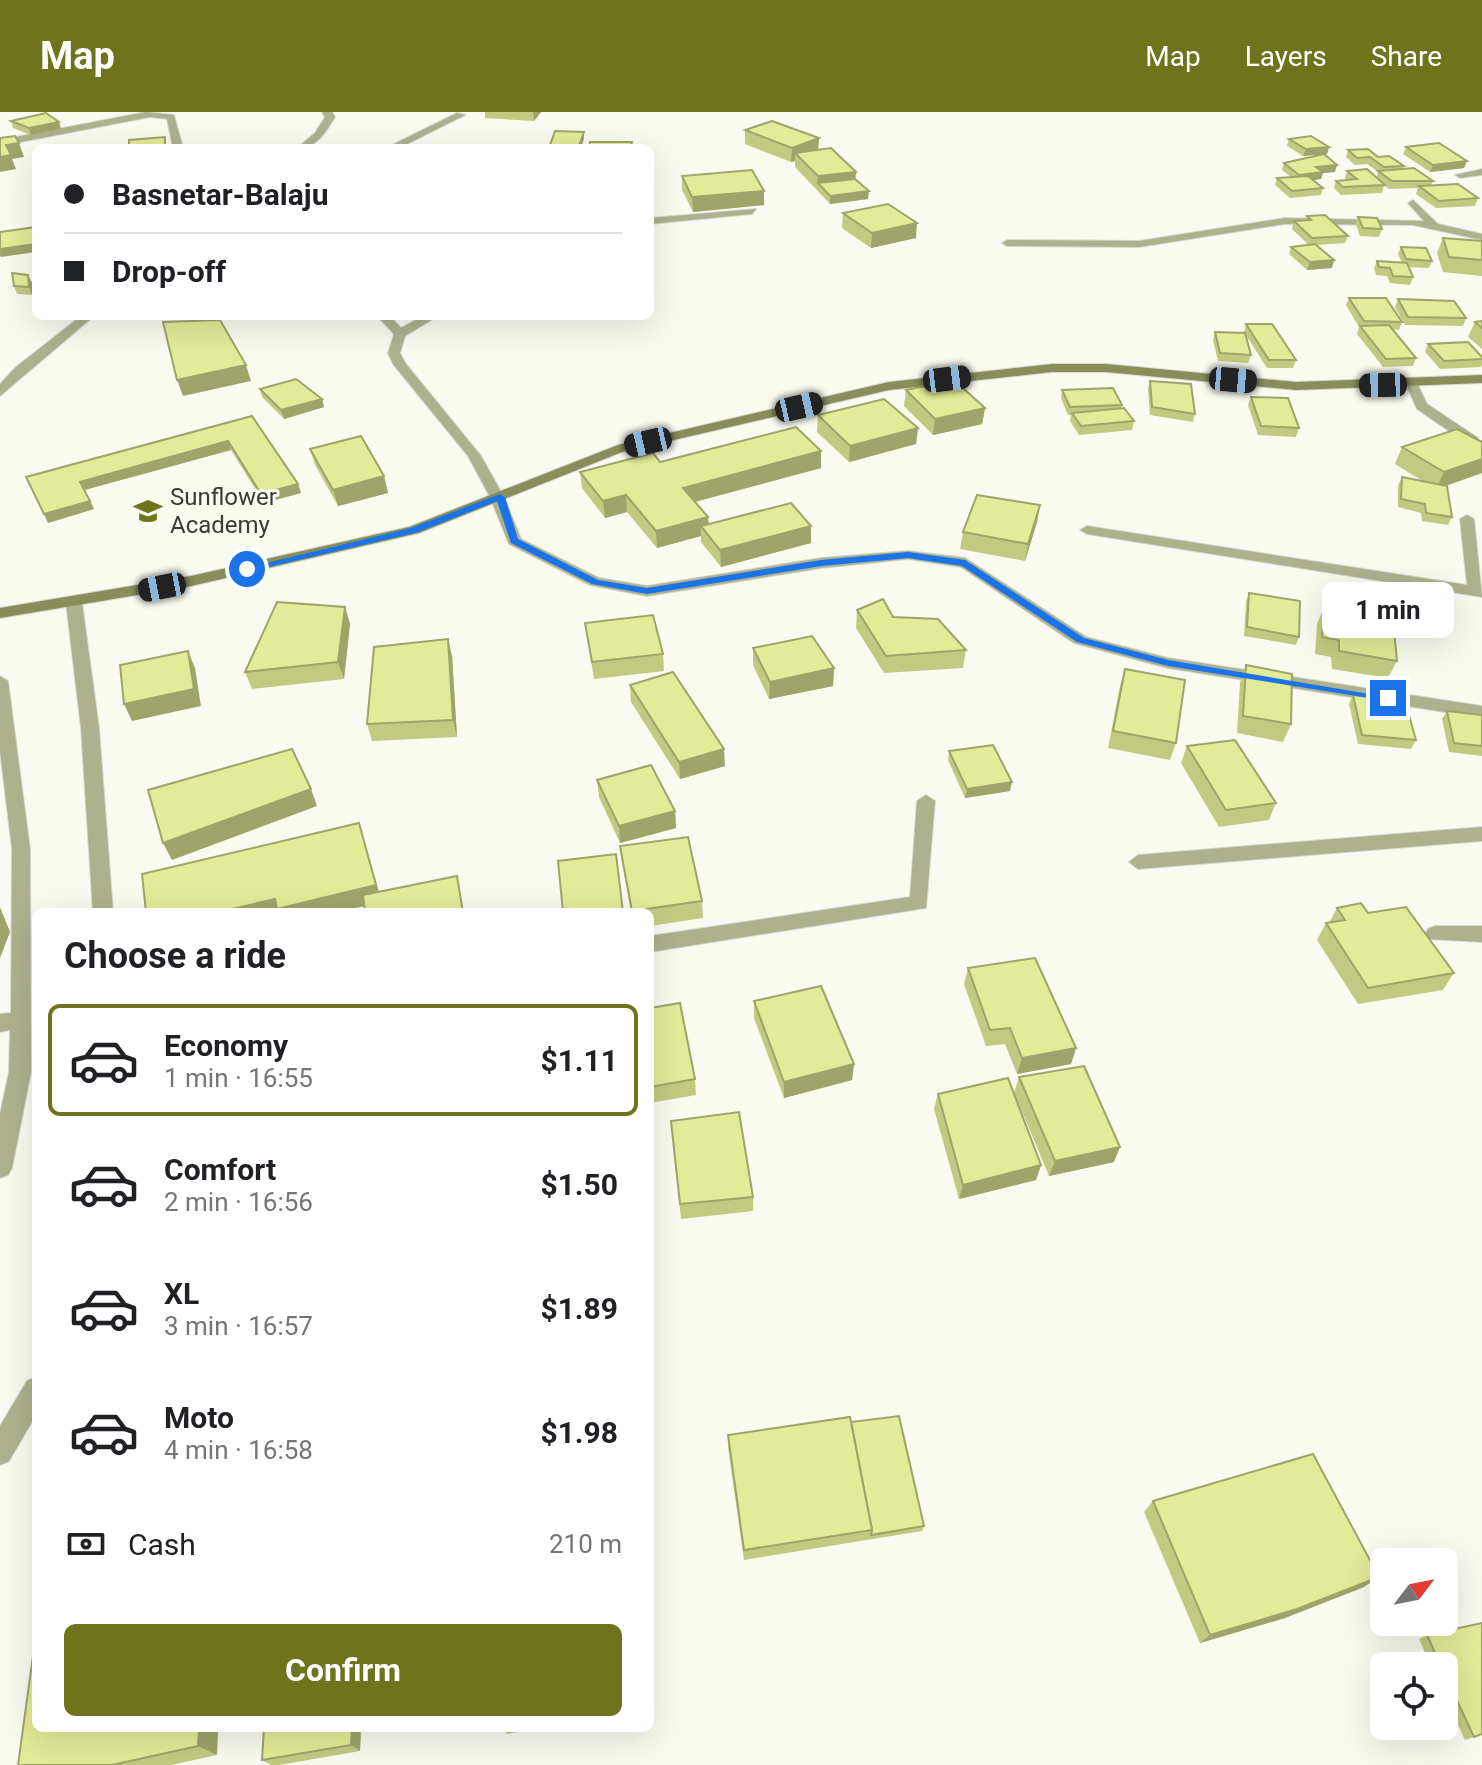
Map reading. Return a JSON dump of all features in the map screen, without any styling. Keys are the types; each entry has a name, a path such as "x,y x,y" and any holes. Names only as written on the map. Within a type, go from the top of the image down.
{"street":[{"path":"307,144 319,135 330,117 327,112"},
{"path":"0,143 150,114 171,117 177,144"},
{"path":"399,144 460,115"},
{"path":"1460,175 1482,172"},
{"path":"1413,203 1433,225"},
{"path":"654,221 752,211"},
{"path":"1007,243 1139,244 1285,221 1433,225 1482,237"},
{"path":"0,392 20,370 83,320"},
{"path":"387,320 400,334"},
{"path":"425,320 400,334 394,353 401,371 456,432 500,497 514,541 595,582 647,591 821,563 908,555 965,563 1080,640 1168,663 1482,712"},
{"path":"0,613 191,581 414,530 618,449 889,386 975,375 1106,368 1296,386 1482,379"},
{"path":"1412,384 1422,406 1473,441"},
{"path":"1087,530 1479,592 1467,519"},
{"path":"74,603 90,728 103,908"},
{"path":"0,681 21,849 10,1021 28,1070 0,1168"},
{"path":"654,943 919,903 926,801"},
{"path":"1138,862 1482,834"},
{"path":"1435,934 1482,934"},
{"path":"0,1452 32,1397"}],"building":[{"path":"46,113 59,122 29,128 11,121"},
{"path":"772,121 819,138 792,148 745,130"},
{"path":"555,131 584,132 580,144 550,144"},
{"path":"15,136 19,143 6,145 11,155 0,157 0,138"},
{"path":"1311,136 1329,147 1306,149 1289,139"},
{"path":"165,137 165,144 129,144 129,140"},
{"path":"590,142 632,142 632,144"},
{"path":"1439,143 1467,161 1433,165 1406,147"},
{"path":"831,148 856,172 818,176 795,153"},
{"path":"1368,149 1378,157 1389,156 1404,166 1384,167 1370,157 1357,158 1348,150"},
{"path":"1324,154 1337,165 1316,167 1323,172 1299,175 1284,163"},
{"path":"1414,168 1433,181 1392,181 1378,171"},
{"path":"1367,169 1385,185 1343,187 1336,181 1357,179 1347,171"},
{"path":"752,170 764,191 692,197 682,176"},
{"path":"1308,176 1323,188 1292,191 1277,178"},
{"path":"855,179 869,191 830,196 818,183"},
{"path":"1458,184 1478,198 1439,201 1419,186"},
{"path":"888,204 917,223 872,233 843,213"},
{"path":"1325,215 1348,236 1312,238 1294,221 1311,220 1307,216"},
{"path":"1358,217 1377,218 1382,229 1363,228"},
{"path":"32,228 32,245 0,249 0,232"},
{"path":"1443,238 1482,241 1482,260 1449,257"},
{"path":"1315,244 1334,260 1310,262 1291,247"},
{"path":"1401,247 1426,248 1432,261 1406,259"},
{"path":"1377,261 1407,263 1413,277 1393,276 1390,268 1379,267"},
{"path":"12,273 28,275 29,287 14,286"},
{"path":"1349,298 1386,298 1402,322 1364,321"},
{"path":"1398,299 1454,301 1466,318 1408,317"},
{"path":"220,320 246,365 177,380 163,322"},
{"path":"1246,324 1272,324 1296,360 1269,360"},
{"path":"1389,325 1416,358 1386,359 1360,326"},
{"path":"1215,332 1245,333 1251,355 1220,353"},
{"path":"1468,342 1482,359 1444,361 1428,344"},
{"path":"296,379 322,399 281,410 260,389"},
{"path":"954,380 985,408 935,419 906,390"},
{"path":"1150,381 1191,384 1195,414 1152,407"},
{"path":"1113,388 1122,405 1070,407 1062,390"},
{"path":"1251,397 1288,398 1299,428 1261,426"},
{"path":"884,399 918,428 850,446 818,415"},
{"path":"1124,408 1134,421 1081,426 1072,413"},
{"path":"252,416 298,484 261,494 228,441 80,482 90,501 44,514 26,477"},
{"path":"796,427 821,451 683,488 708,517 656,531 626,495 603,501 580,472 653,453 660,462"},
{"path":"1457,429 1482,442 1482,459 1444,472 1402,447"},
{"path":"361,436 384,476 333,490 310,449"},
{"path":"1402,477 1447,486 1452,517 1426,513 1425,504 1401,499"},
{"path":"977,495 1040,505 1028,544 963,532"},
{"path":"791,503 811,526 720,550 701,526"},
{"path":"1249,593 1300,601 1299,637 1247,627"},
{"path":"883,599 893,617 938,619 966,650 886,656 857,610"},
{"path":"277,602 345,607 338,662 245,672"},
{"path":"1324,607 1393,619 1397,661 1339,651 1339,640 1322,637"},
{"path":"653,615 663,654 592,662 585,623"},
{"path":"812,636 834,668 770,682 753,648"},
{"path":"448,639 453,720 367,724 374,647"},
{"path":"188,651 194,689 124,704 120,665"},
{"path":"1246,665 1292,674 1291,724 1243,716"},
{"path":"1125,669 1185,680 1176,743 1113,731"},
{"path":"673,672 724,749 679,762 630,685"},
{"path":"1353,695 1405,701 1416,740 1362,735"},
{"path":"1447,711 1482,715 1482,746 1454,743"},
{"path":"1235,740 1276,803 1226,810 1187,746"},
{"path":"993,745 1012,782 967,789 949,751"},
{"path":"292,749 311,789 163,843 148,790"},
{"path":"651,765 675,811 619,826 597,780"},
{"path":"359,823 376,885 281,908 277,908 275,899 236,908 146,908 142,874"},
{"path":"688,837 702,901 631,908 620,846"},
{"path":"616,854 623,908 563,908 558,861"},
{"path":"457,876 462,908 365,908 363,895"},
{"path":"1361,903 1368,913 1406,907 1454,973 1368,988 1326,923 1345,920 1337,908"},
{"path":"1035,958 1076,1048 1022,1058 1010,1028 990,1030 968,968"},
{"path":"821,986 854,1064 784,1082 754,1001"},
{"path":"680,1003 695,1079 654,1086 654,1007"},
{"path":"1084,1066 1120,1147 1055,1161 1019,1077"},
{"path":"1008,1078 1041,1165 963,1185 938,1094"},
{"path":"739,1112 753,1197 680,1204 671,1121"},
{"path":"899,1416 924,1526 871,1535 851,1422"},
{"path":"850,1417 872,1530 744,1550 728,1435"},
{"path":"1313,1454 1370,1560 1370,1581 1297,1609 1210,1635 1153,1501"},
{"path":"1482,1623 1482,1734 1474,1737 1458,1703 1458,1652 1435,1652 1427,1636 1458,1636 1458,1628"},
{"path":"32,1663 32,1732 199,1732 198,1746 112,1765 18,1765"},
{"path":"264,1732 352,1732 351,1745 262,1760"}],"place":[{"name":"Sunflower Academy","path":"148,511"}],"route":[{"path":"247,569 414,530 500,497 514,541 595,582 647,591 821,563 908,555 965,563 1080,640 1168,663 1388,698"}]}
